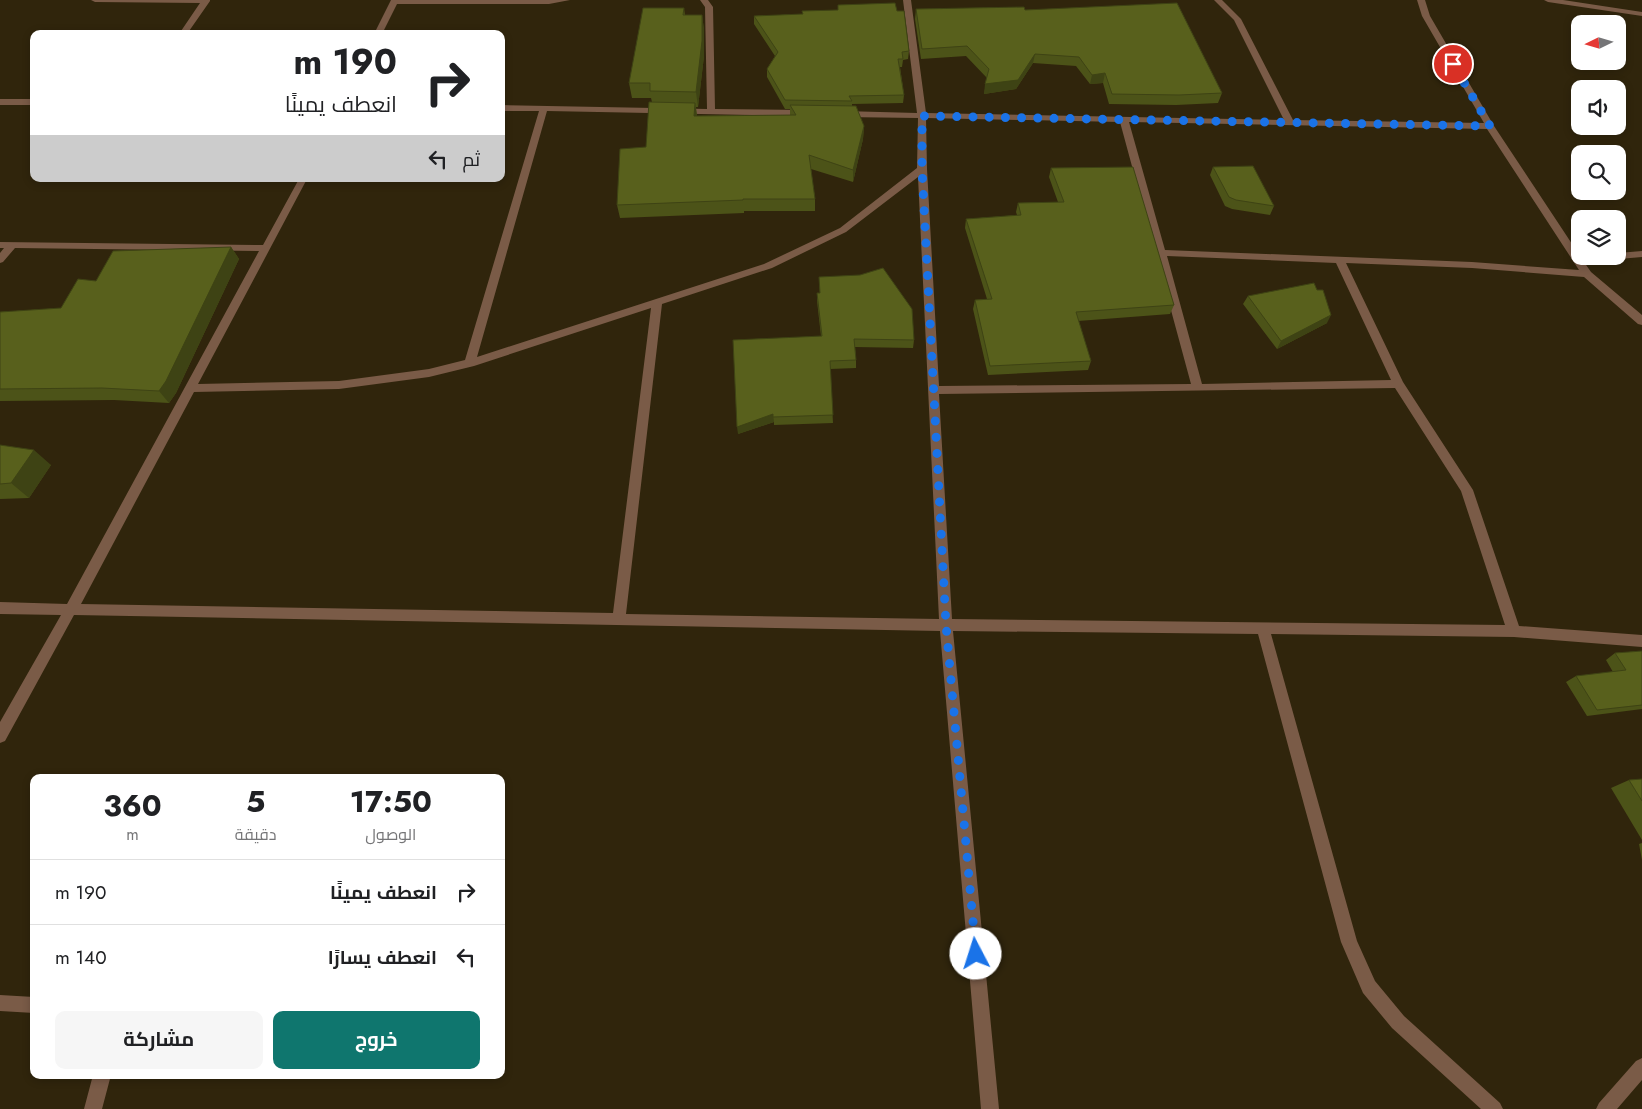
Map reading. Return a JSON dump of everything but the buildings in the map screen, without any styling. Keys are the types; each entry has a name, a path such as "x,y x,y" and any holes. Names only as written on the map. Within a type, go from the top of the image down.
{"street":[{"path":"95,0 206,0"},
{"path":"186,30 206,0"},
{"path":"380,30 395,1 548,2 566,0"},
{"path":"704,0 709,7 711,112"},
{"path":"907,0 922,116 922,169 946,625 990,1109"},
{"path":"1218,0 1237,19 1290,123"},
{"path":"1421,0 1426,16 1490,126 1571,250"},
{"path":"1548,0 1642,14"},
{"path":"0,102 30,102"},
{"path":"505,108 817,114"},
{"path":"470,362 544,108"},
{"path":"836,114 1490,126"},
{"path":"1124,120 1198,388"},
{"path":"190,388 339,384 429,373 470,362 768,266 843,230 922,169"},
{"path":"0,736 71,609 301,182"},
{"path":"0,244 266,248"},
{"path":"0,260 12,245"},
{"path":"1161,253 1472,265 1587,274"},
{"path":"1626,255 1642,254"},
{"path":"1340,261 1398,384 1467,490 1514,632"},
{"path":"1581,265 1587,274 1642,320"},
{"path":"619,619 657,303"},
{"path":"933,390 1398,384"},
{"path":"0,608 946,625 1514,632 1642,641"},
{"path":"1263,628 1349,942 1365,978 1398,1022 1494,1109"},
{"path":"0,1003 30,1005"},
{"path":"1605,1109 1642,1067"},
{"path":"93,1109 101,1079"}],"route":[{"path":"976,954 946,625 922,169 922,116 1490,126 1453,64"}]}
